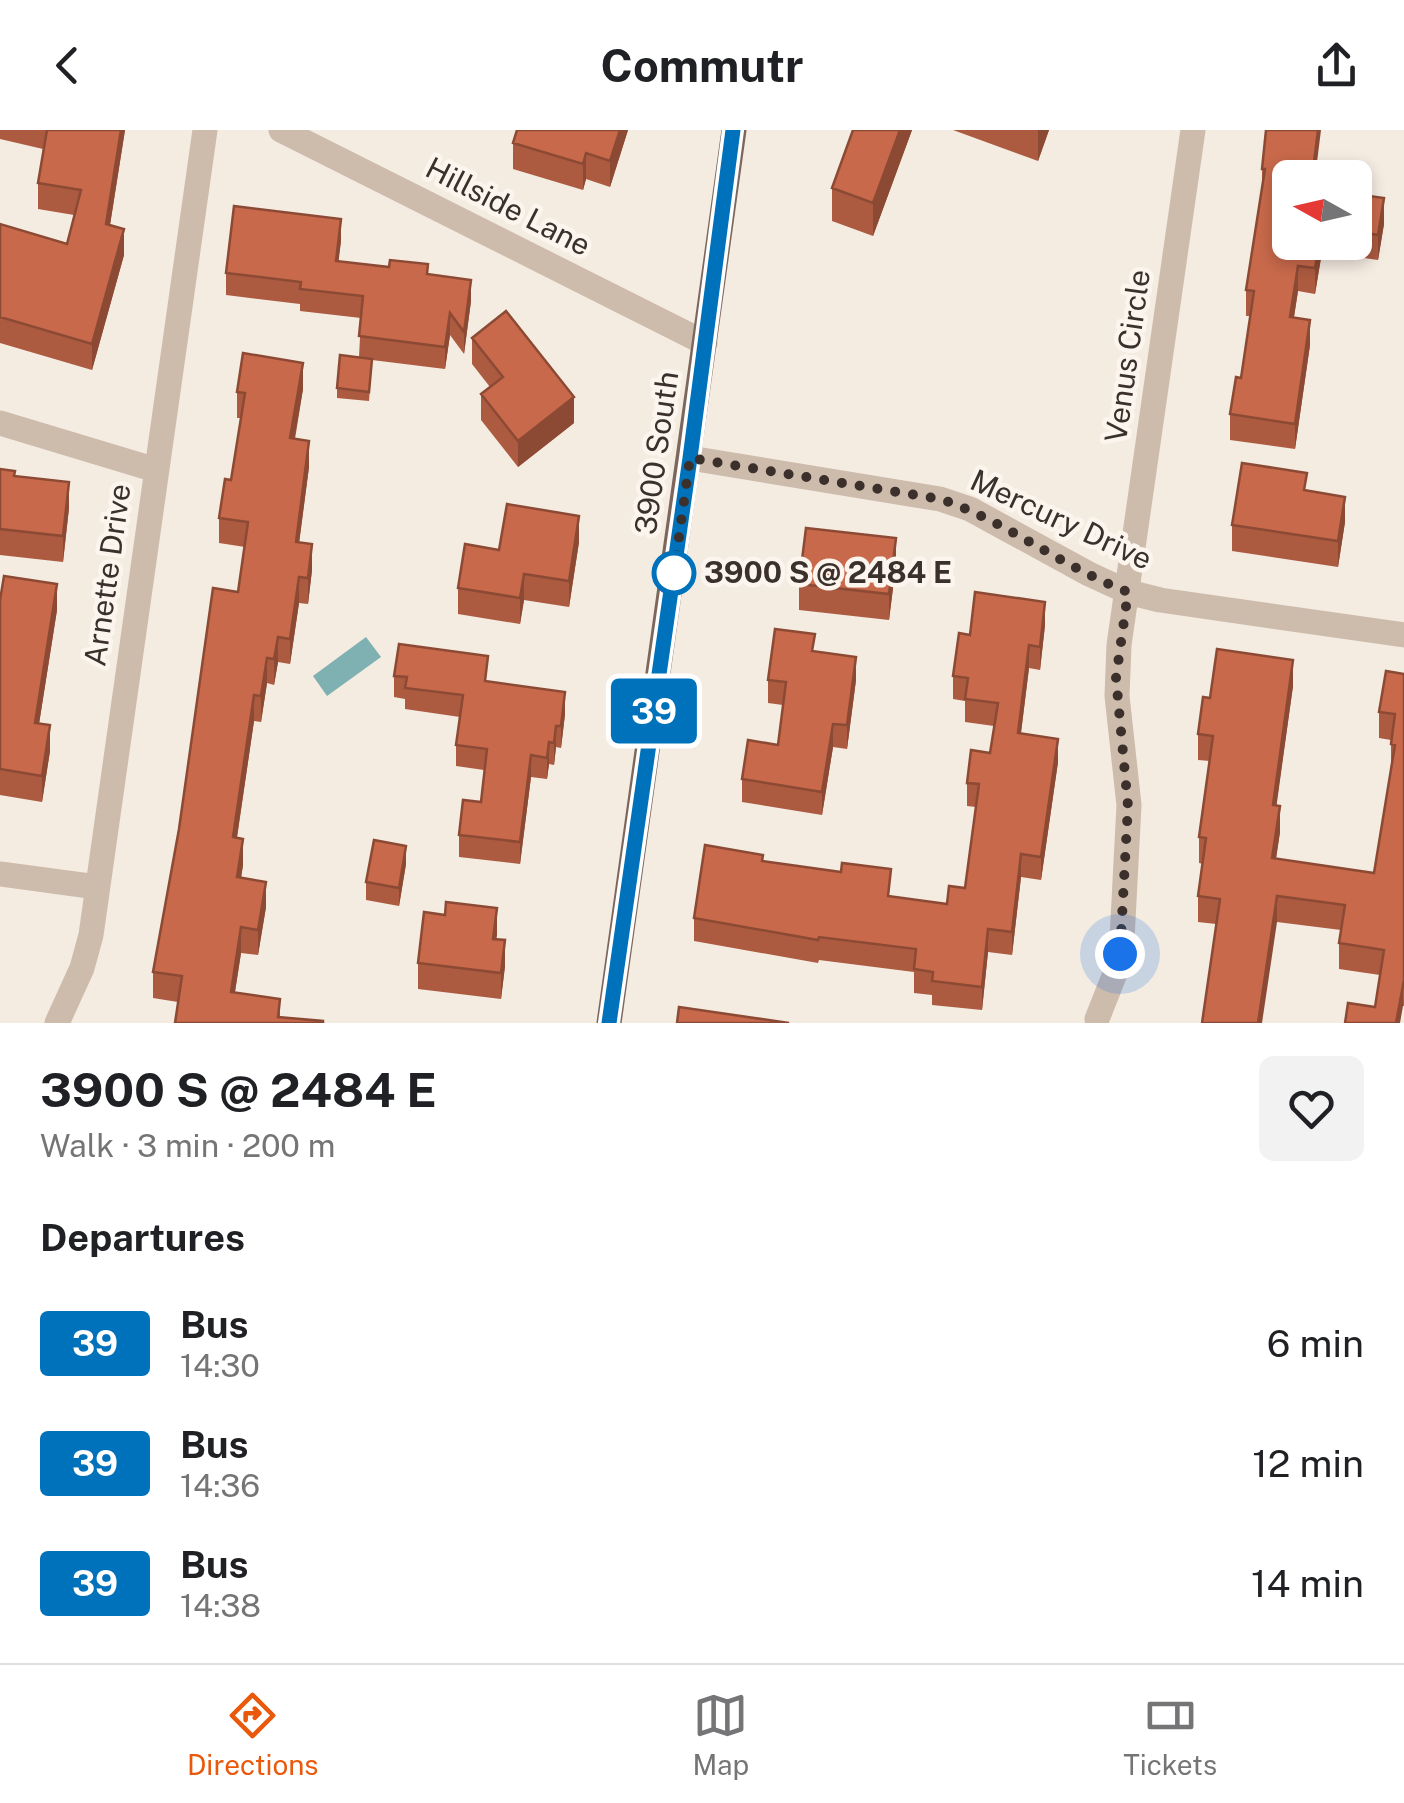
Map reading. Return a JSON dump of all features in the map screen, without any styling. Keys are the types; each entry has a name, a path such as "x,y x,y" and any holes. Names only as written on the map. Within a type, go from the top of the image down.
{"main road":[{"name":"3900 South","path":"609,1023 734,130"}],"street":[{"name":"Arnette Drive","path":"56,1023 82,968 91,935 205,130"},
{"name":"Hillside Lane","path":"281,130 706,342"},
{"name":"Venus Circle","path":"1097,1019 1116,971 1122,939 1128,792 1116,678 1193,130"},
{"path":"0,423 156,470"},
{"name":"Mercury Drive","path":"690,458 940,499 970,509 1098,579 1160,600 1404,635"},
{"path":"0,874 97,887"}],"water":[{"path":"366,637 381,657 327,696 313,676"}],"building":[{"path":"47,130 121,130 106,224 124,229 92,344 0,317 0,224 67,244 81,190 38,183"},
{"path":"517,130 620,130 610,161 586,153 583,164 513,143"},
{"path":"853,130 900,130 873,203 832,188"},
{"path":"1266,130 1318,130 1314,160 1272,160 1272,260 1317,260 1315,268 1298,266 1290,317 1310,320 1295,424 1230,414 1236,377 1241,378 1254,291 1246,290"},
{"path":"1372,196 1384,198 1378,235 1372,234"},
{"path":"234,206 341,219 336,261 389,267 390,260 428,264 427,274 471,280 464,332 450,313 445,347 359,336 363,296 300,289 301,282 226,273"},
{"path":"506,311 574,397 518,441 481,394 503,377 472,338"},
{"path":"243,353 303,363 290,438 309,441 296,542 312,544 308,578 299,577 290,639 278,637 274,659 267,658 261,696 254,695 233,837 243,839 237,877 266,882 258,930 241,927 231,992 280,999 278,1017 323,1023 175,1023 182,976 153,972 179,829 213,588 238,592 248,522 219,518 225,479 231,480 245,393 237,392"},
{"path":"340,355 372,359 369,392 337,388"},
{"path":"1242,463 1307,473 1304,490 1345,497 1338,541 1232,525"},
{"path":"0,469 15,471 14,476 69,482 63,536 0,529"},
{"path":"507,504 579,516 569,581 524,574 520,598 458,588 465,544 499,550"},
{"path":"806,528 896,538 889,594 799,584"},
{"path":"4,576 57,584 35,723 50,725 42,776 0,769 0,600"},
{"path":"975,592 1045,602 1040,647 1029,645 1018,733 1058,739 1041,857 1021,854 1012,932 988,929 982,987 932,981 933,972 914,969 916,949 819,937 818,940 694,918 705,845 763,855 762,861 841,872 842,863 891,869 888,896 947,904 949,886 965,888 979,784 967,783 971,750 990,753 998,703 965,699 968,678 953,676 959,633 970,635"},
{"path":"775,629 815,634 812,651 856,657 847,725 833,724 822,792 742,779 748,740 778,745 786,682 768,680"},
{"path":"399,644 488,656 485,681 565,692 561,726 556,726 554,743 549,742 547,758 531,755 520,842 459,835 463,800 481,802 487,749 456,745 463,695 405,688 407,677 394,676"},
{"path":"1217,649 1293,660 1273,805 1280,806 1272,858 1374,873 1395,745 1391,744 1395,714 1379,712 1386,671 1404,674 1404,980 1396,1023 1345,1023 1348,1003 1375,1007 1384,950 1339,943 1345,905 1277,896 1258,1023 1202,1023 1220,899 1198,896 1206,838 1199,837 1213,736 1198,734 1203,697 1210,698"},
{"path":"374,840 406,846 399,888 366,882"},
{"path":"446,902 497,908 493,939 505,940 501,973 418,963 424,912 445,915"},
{"path":"679,1007 789,1023 677,1023"}],"bus line":[{"name":"39","path":"609,1023 733,130"}],"place":[{"name":"3900 S @ 2484 E","path":"674,573"}],"route":[{"path":"674,573 690,458 940,499 970,509 1128,592 1116,678 1128,792 1120,954"}]}
